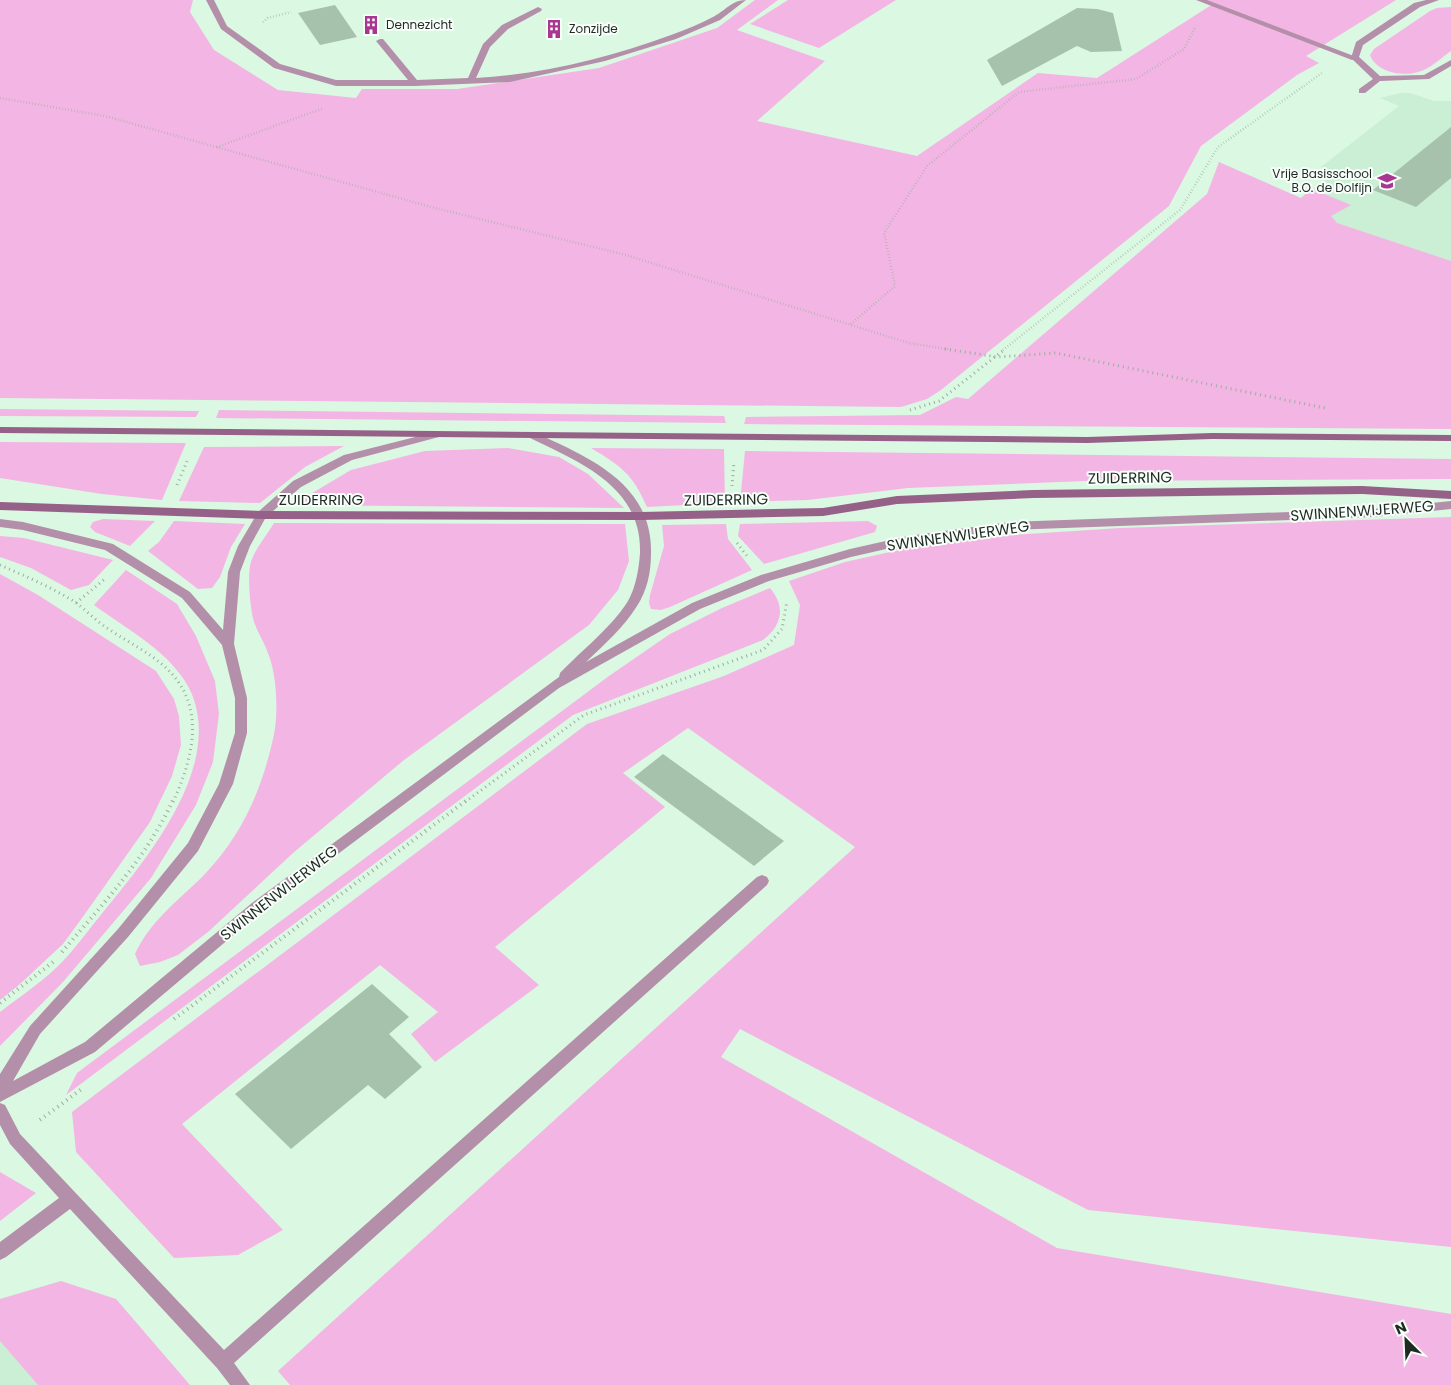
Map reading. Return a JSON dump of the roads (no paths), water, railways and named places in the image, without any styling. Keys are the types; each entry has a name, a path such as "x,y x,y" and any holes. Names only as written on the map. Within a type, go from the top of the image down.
{"main road":[{"path":"0,430 1087,440 1212,436 1451,438"},
{"name":"ZUIDERRING","path":"0,506 262,515 730,516 824,512 897,500 1033,494 1362,490 1451,495"}],"street":[{"path":"210,0 224,27 277,66 336,83 415,83 510,79 602,60 673,37 718,18 742,0"},
{"path":"1200,0 1355,58 1378,79"},
{"path":"1355,58 1359,44 1417,5 1436,0"},
{"path":"471,80 486,46 506,27 538,9"},
{"path":"380,41 415,83"},
{"path":"1362,91 1378,79 1426,77 1451,62"},
{"path":"0,1088 34,1030 123,933 193,848 226,784 241,733 240,698 228,644 234,572 244,546 262,515 297,484 348,457 435,435"},
{"name":"SWINNENWIJERWEG","path":"532,435 602,470 623,488 641,516 647,548 642,579 631,607 555,685"},
{"name":"SWINNENWIJERWEG","path":"0,1095 90,1046 257,907 555,685 696,606 765,578 859,550 908,540 1008,526 1373,513 1451,505"},
{"path":"0,523 23,526 109,547 186,595 228,644"},
{"path":"223,1362 762,881"},
{"path":"0,1110 15,1139 223,1362 240,1385"},
{"path":"0,1252 70,1199"}],"place":[{"name":"Dennezicht","path":"371,25"},
{"name":"Zonzijde","path":"554,29"},
{"name":"Vrije Basisschool B.O. de Dolfijn","path":"1387,181"}]}
